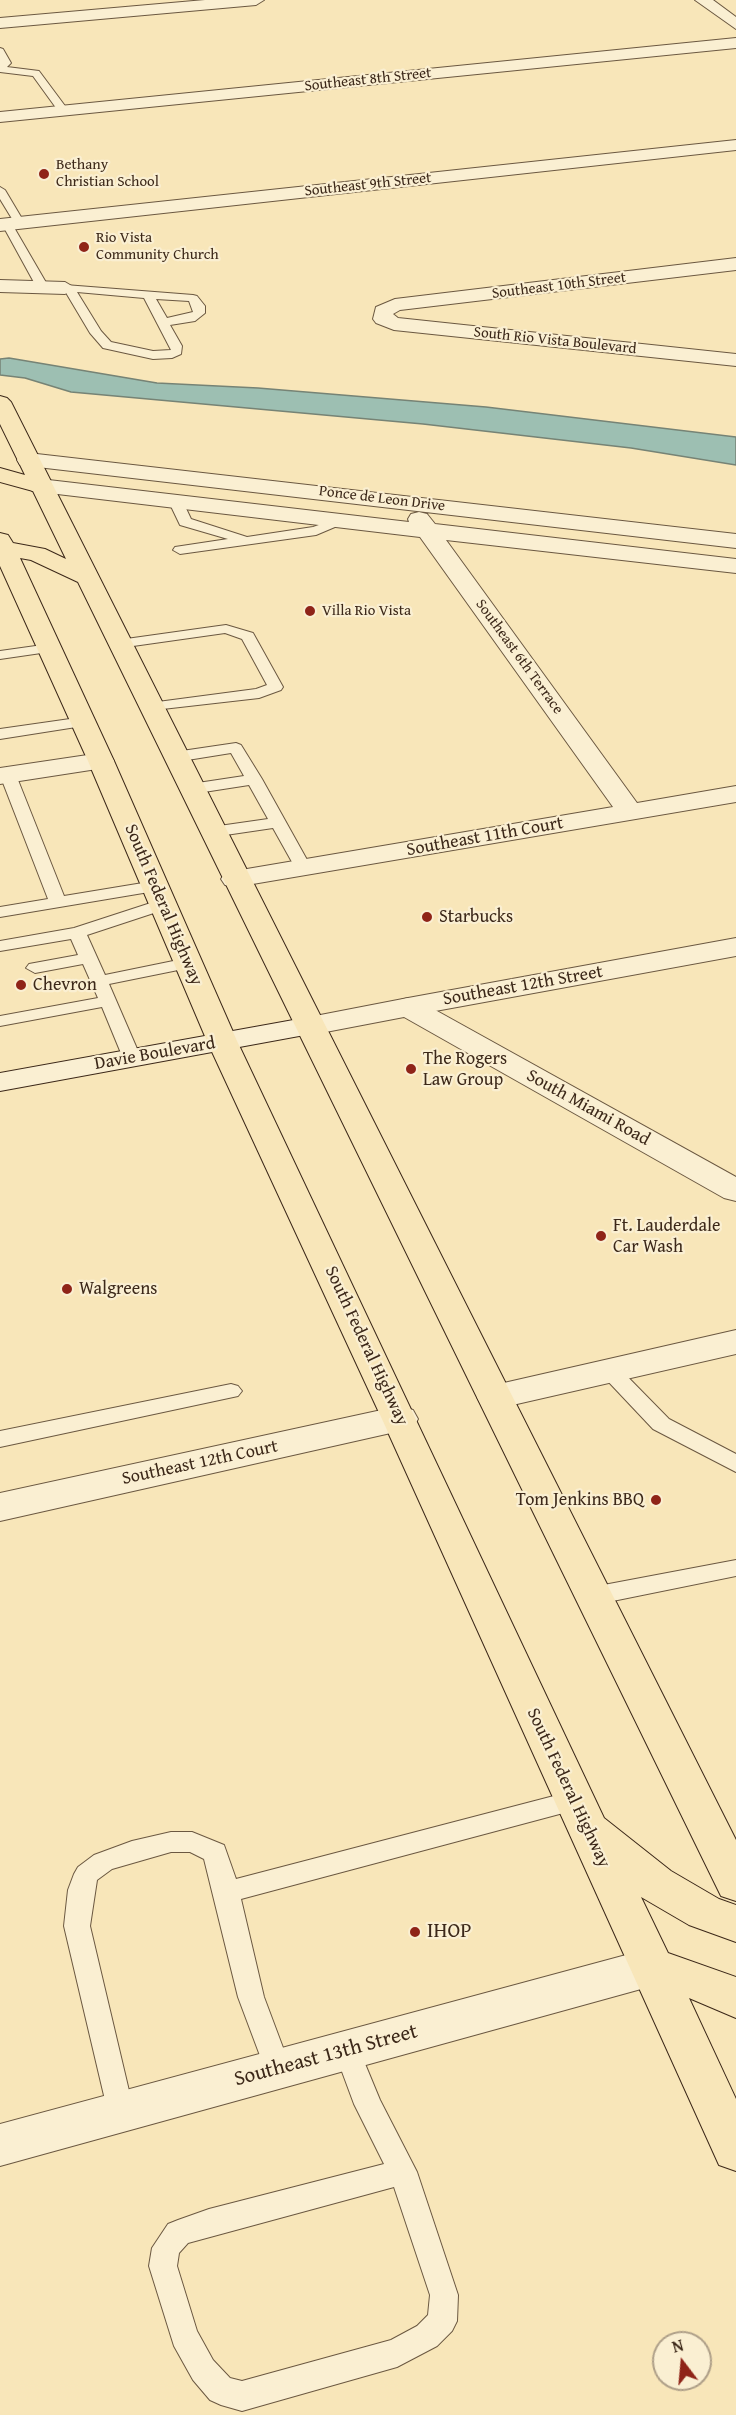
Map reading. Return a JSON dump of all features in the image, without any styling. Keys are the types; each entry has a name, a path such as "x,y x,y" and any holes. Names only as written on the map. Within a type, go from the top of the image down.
{"main road":[{"path":"0,402 150,708 736,1883"},
{"path":"0,475 40,486"},
{"path":"1,545 37,554 85,577"},
{"name":"South Federal Highway","path":"1,545 84,722 222,1041 400,1419 736,2150"},
{"path":"579,1812 656,1884 704,1912 736,1924"},
{"path":"652,1967 715,1988 736,1999"}],"street":[{"path":"0,23 256,0"},
{"path":"703,0 736,24"},
{"name":"Southeast 8th Street","path":"0,117 736,43"},
{"name":"Southeast 9th Street","path":"9,224 736,145"},
{"name":"Southeast 10th Street","path":"383,311 395,305 736,264"},
{"path":"0,286 42,286 67,289"},
{"name":"South Rio Vista Boulevard","path":"383,311 383,319 394,324 736,360"},
{"name":"Ponce de Leon Drive","path":"28,460 736,541"},
{"path":"215,506 234,482"},
{"name":"Ponce de Leon Drive","path":"40,486 736,566"},
{"name":"Southeast 6th Terrace","path":"407,502 630,812"},
{"path":"4,776 101,761"},
{"name":"Southeast 11th Court","path":"235,879 736,794"},
{"name":"Southeast 12th Street","path":"310,1026 736,947"},
{"name":"South Miami Road","path":"408,1007 736,1191"},
{"name":"Davie Boulevard","path":"0,1082 310,1026"},
{"path":"495,1397 736,1342"},
{"name":"Southeast 12th Court","path":"0,1507 400,1419"},
{"name":"Southeast 13th Street","path":"0,2145 652,1967"}],"lane":[{"path":"0,51 6,63 0,68"},
{"path":"0,68 36,73 63,110"},
{"path":"2,197 9,224 42,286"},
{"path":"67,289 193,298 199,306 200,314 191,318 164,322"},
{"path":"67,289 96,333 107,345 118,349 165,355 177,351 148,294"},
{"path":"176,502 185,522 247,540"},
{"path":"180,550 316,531 342,520"},
{"path":"119,644 226,629 248,636 276,687 259,693 150,708"},
{"path":"0,655 50,648"},
{"path":"0,734 84,722"},
{"path":"175,757 236,748 303,867"},
{"path":"4,776 58,902"},
{"path":"191,789 254,779"},
{"path":"212,832 278,822"},
{"path":"0,912 58,902 159,895"},
{"path":"0,946 77,933 159,895"},
{"path":"77,933 132,1058"},
{"path":"35,968 89,958"},
{"path":"99,981 188,963"},
{"path":"0,1021 108,1001"},
{"path":"610,1371 661,1424 736,1464"},
{"path":"0,1439 231,1391"},
{"path":"593,1596 736,1568"},
{"path":"227,1892 579,1812"},
{"path":"120,2112 77,1926 81,1890 87,1874 103,1862 132,1851 171,1842 192,1842 215,1852 227,1892 250,1997 278,2069"},
{"path":"347,2050 368,2104 403,2172 444,2295 442,2321 427,2336 397,2353 242,2396 221,2390 203,2370 184,2336 163,2266 166,2248 178,2233 209,2222 403,2172"}],"shaded area":[{"path":"9,358 157,383 258,388 486,407 736,437 736,465 631,448 423,424 71,392 25,378 0,375 0,359"}],"place":[{"name":"Bethany Christian School","path":"44,174"},
{"name":"Rio Vista Community Church","path":"84,247"},
{"name":"Villa Rio Vista","path":"310,611"},
{"name":"Starbucks","path":"427,917"},
{"name":"Chevron","path":"21,985"},
{"name":"The Rogers Law Group","path":"411,1069"},
{"name":"Ft. Lauderdale Car Wash","path":"601,1236"},
{"name":"Walgreens","path":"67,1289"},
{"name":"Tom Jenkins BBQ","path":"656,1500"},
{"name":"IHOP","path":"415,1932"}]}
